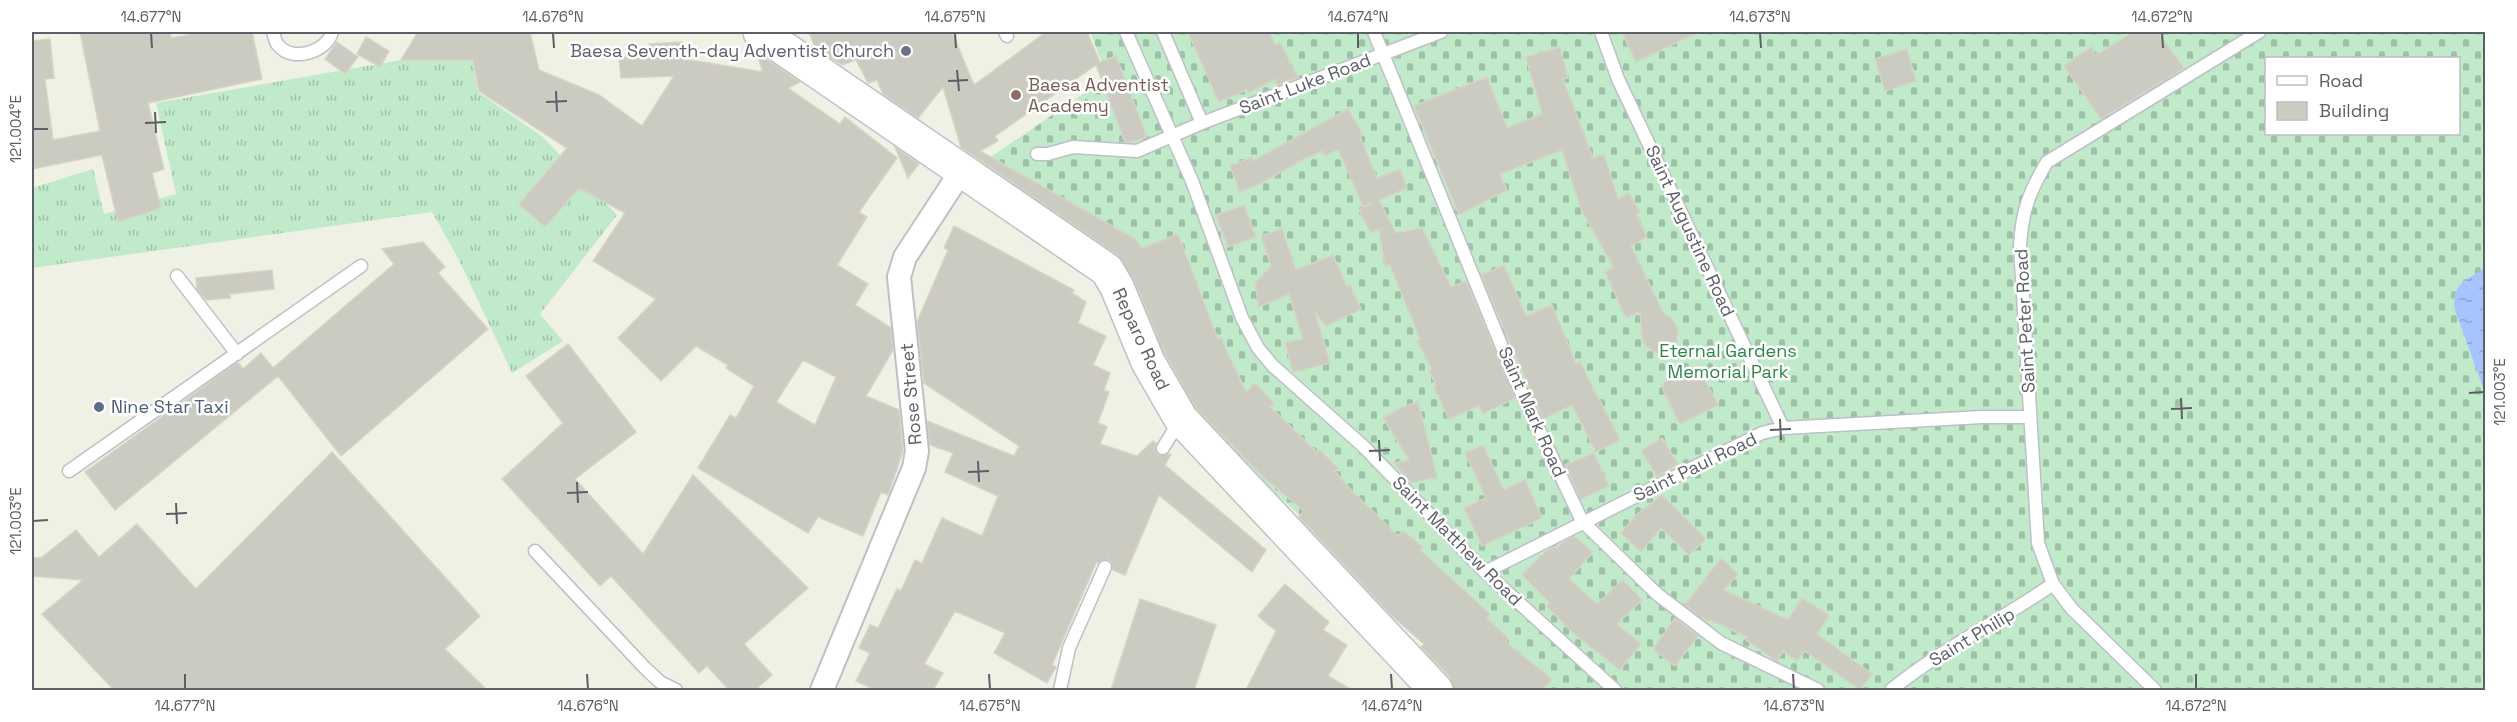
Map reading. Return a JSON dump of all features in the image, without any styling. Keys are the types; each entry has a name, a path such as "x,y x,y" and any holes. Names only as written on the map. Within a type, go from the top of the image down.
{"street":[{"name":"Reparo Road","path":"760,32 1107,270 1148,362 1181,419 1436,690"},
{"name":"Rose Street","path":"822,690 914,468 917,451 900,277 905,257 962,170"}],"lane":[{"path":"273,32 278,45 290,54 302,55 317,50 332,32"},
{"name":"Saint Matthew Road","path":"1126,32 1192,181 1242,318 1258,348 1273,366 1363,446 1485,572 1615,690"},
{"path":"1163,32 1202,123"},
{"name":"Saint Mark Road","path":"1374,32 1515,379 1582,521 1657,594 1721,644 1818,690"},
{"name":"Saint Luke Road","path":"1037,154 1048,154 1073,147 1137,151 1202,123 1441,32"},
{"name":"Saint Augustine Road","path":"1601,32 1618,79 1783,428"},
{"name":"Saint Peter Road","path":"2155,690 2072,609 2053,584 2038,543 2020,246 2022,216 2031,187 2047,162 2259,32"},
{"path":"69,471 361,266"},
{"path":"177,276 237,354"},
{"name":"Saint Paul Road","path":"1485,572 1582,521 1660,485 1762,433 1783,428 1982,417 2030,417"},
{"path":"1163,448 1181,419"},
{"path":"535,551 645,668 660,682 676,690"},
{"path":"1060,690 1069,648 1105,567"},
{"name":"Saint Philip","path":"1891,690 1940,654 2013,612 2053,584"}],"green space":[{"name":"Eternal Gardens Memorial Park","path":"1090,32 2485,32 2485,690 1490,690 1188,413 1116,267 970,171 1108,77"},
{"path":"470,48 478,92 543,137 617,215 540,314 563,341 512,373 459,260 432,212 32,268 32,188 93,169 104,214 176,194 156,103"}],"water":[{"path":"2485,268 2485,393 2455,310 2454,301 2461,284"}],"building":[{"path":"80,32 170,32 171,38 203,32 252,32 262,79 148,103 164,169 152,173 161,208 118,222 102,155 32,169 32,41 50,39 54,78 45,79 53,140 100,131"},
{"path":"418,32 530,32 539,70 599,95 642,126 674,76 621,78 619,57 649,53 649,44 682,42 684,61 685,59 763,72 756,52 800,82 788,88 840,124 845,117 897,158 859,212 867,217 837,265 868,284 855,305 891,328 893,350 866,396 899,410 903,451 888,495 881,492 863,536 818,517 808,533 698,468 730,415 736,418 754,386 726,368 728,365 696,346 661,381 618,338 656,299 593,261 625,213 579,188 545,227 519,204 567,148 479,91 473,60 401,60","holes":["803,360 836,377 815,425 776,402"]},
{"path":"809,32 952,32 974,85 1046,32 1087,32 1100,62 1116,56 1147,137 1125,142 1096,65 995,136 998,141 980,151 1135,239 1142,248 1178,234 1218,339 1221,338 1246,392 1255,383 1274,403 1270,407 1317,452 1320,450 1338,468 1335,471 1349,488 1398,536 1403,531 1423,547 1420,550 1490,614 1487,618 1509,639 1506,642 1552,679 1542,690 1454,690 1450,677 1421,647 1424,644 1392,616 1299,517 1304,511 1262,476 1196,408 1165,354 1134,280 1118,255 961,147 943,87 918,118 883,94 877,80 868,83 856,60 842,65 815,47"},
{"path":"1188,32 1270,32 1275,45 1280,43 1298,77 1278,85 1275,79 1248,93 1246,90 1219,102"},
{"path":"1622,32 1699,32 1636,62"},
{"path":"2133,32 2158,32 2184,68 2101,119 2064,66 2092,46 2095,56"},
{"path":"366,37 389,51 380,67 357,54"},
{"path":"337,42 358,57 345,74 325,59"},
{"path":"1560,47 1568,78 1563,79 1593,158 1604,154 1618,199 1629,193 1640,212 1636,214 1647,237 1631,246 1664,314 1671,318 1678,328 1675,358 1653,351 1643,343 1640,312 1626,318 1605,272 1614,268 1581,209 1562,150 1500,174 1507,190 1459,215 1414,106 1487,77 1507,128 1542,114 1526,57"},
{"path":"1907,49 1916,81 1885,91 1875,59"},
{"path":"1348,109 1363,135 1360,137 1377,178 1400,169 1407,188 1379,200 1396,233 1422,228 1451,287 1466,281 1515,398 1483,414 1479,406 1449,419 1434,387 1436,386 1429,370 1432,369 1417,341 1420,339 1390,265 1385,266 1379,229 1371,233 1359,210 1374,202 1363,206 1338,149 1326,156 1323,151 1302,160 1262,183 1240,192 1230,166 1252,157 1253,161"},
{"path":"895,147 919,164 908,178"},
{"path":"1244,205 1256,237 1228,247 1216,215"},
{"path":"954,226 1074,290 1072,293 1086,302 1078,323 1106,336 1093,365 1110,373 1104,390 1109,392 1098,423 1107,427 1100,444 1137,456 1153,441 1156,443 1155,448 1158,455 1171,454 1165,465 1266,550 1252,572 1159,495 1125,575 1113,570 1112,563 1108,559 1096,563 1052,665 1056,667 1047,683 994,653 1005,633 955,611 924,664 943,673 933,690 875,690 856,681 870,653 859,648 870,625 878,628 897,589 901,591 915,560 922,563 942,518 982,536 998,496 945,472 953,453 930,445 927,421 1014,456 1019,446 924,383 917,322 948,250 944,248"},
{"path":"1282,229 1296,270 1333,255 1347,287 1350,285 1361,309 1326,326 1315,312 1330,363 1293,372 1285,343 1303,339 1289,294 1259,307 1255,283 1271,266 1261,236"},
{"path":"423,242 445,267 438,273 488,329 341,456 278,376 115,510 85,472 238,362 243,369 261,353 273,368 394,264 382,249"},
{"path":"1504,265 1526,316 1552,305 1576,364 1580,362 1620,440 1596,452 1572,405 1543,419 1481,275"},
{"path":"272,270 274,289 230,294 230,298 206,300 197,289 196,278"},
{"path":"568,344 636,432 575,479 643,554 693,475 808,588 744,644 772,675 755,690 729,690 707,666 699,673 611,576 600,586 502,479 563,423 526,376"},
{"path":"1697,365 1718,405 1680,424 1663,390 1663,383"},
{"path":"1418,402 1437,477 1411,483 1394,463 1409,460 1383,418 1400,408"},
{"path":"1662,438 1678,464 1657,476 1641,451"},
{"path":"1483,445 1504,490 1525,480 1542,518 1482,546 1464,508 1486,498 1465,453"},
{"path":"332,452 480,616 445,649 487,690 114,690 42,614 83,580 32,576 32,558 41,558 76,530 99,557 137,524 196,589"},
{"path":"1594,453 1609,486 1581,499 1565,465"},
{"path":"1662,495 1706,539 1689,555 1661,528 1641,552 1621,533 1636,515"},
{"path":"1574,536 1593,552 1569,579 1597,604 1623,580 1642,600 1617,624 1641,644 1620,670 1572,632 1547,607 1550,603 1522,575 1547,550 1556,546 1557,549 1563,542"},
{"path":"1721,558 1738,574 1724,590 1788,620 1802,598 1829,615 1817,634 1872,674 1860,690 1805,651 1797,661 1783,651 1777,661 1746,640 1747,637 1710,620 1708,622 1685,605"},
{"path":"1285,584 1329,622 1323,630 1347,645 1328,676 1352,690 1246,690 1276,631 1258,616"},
{"path":"1140,599 1216,625 1194,690 1111,690"},
{"path":"1675,618 1698,636 1675,666 1653,649"}],"place":[{"name":"Baesa Seventh-day Adventist Church","path":"906,51"},
{"name":"Baesa Adventist Academy","path":"1016,95"},
{"name":"Nine Star Taxi","path":"99,407"}]}
